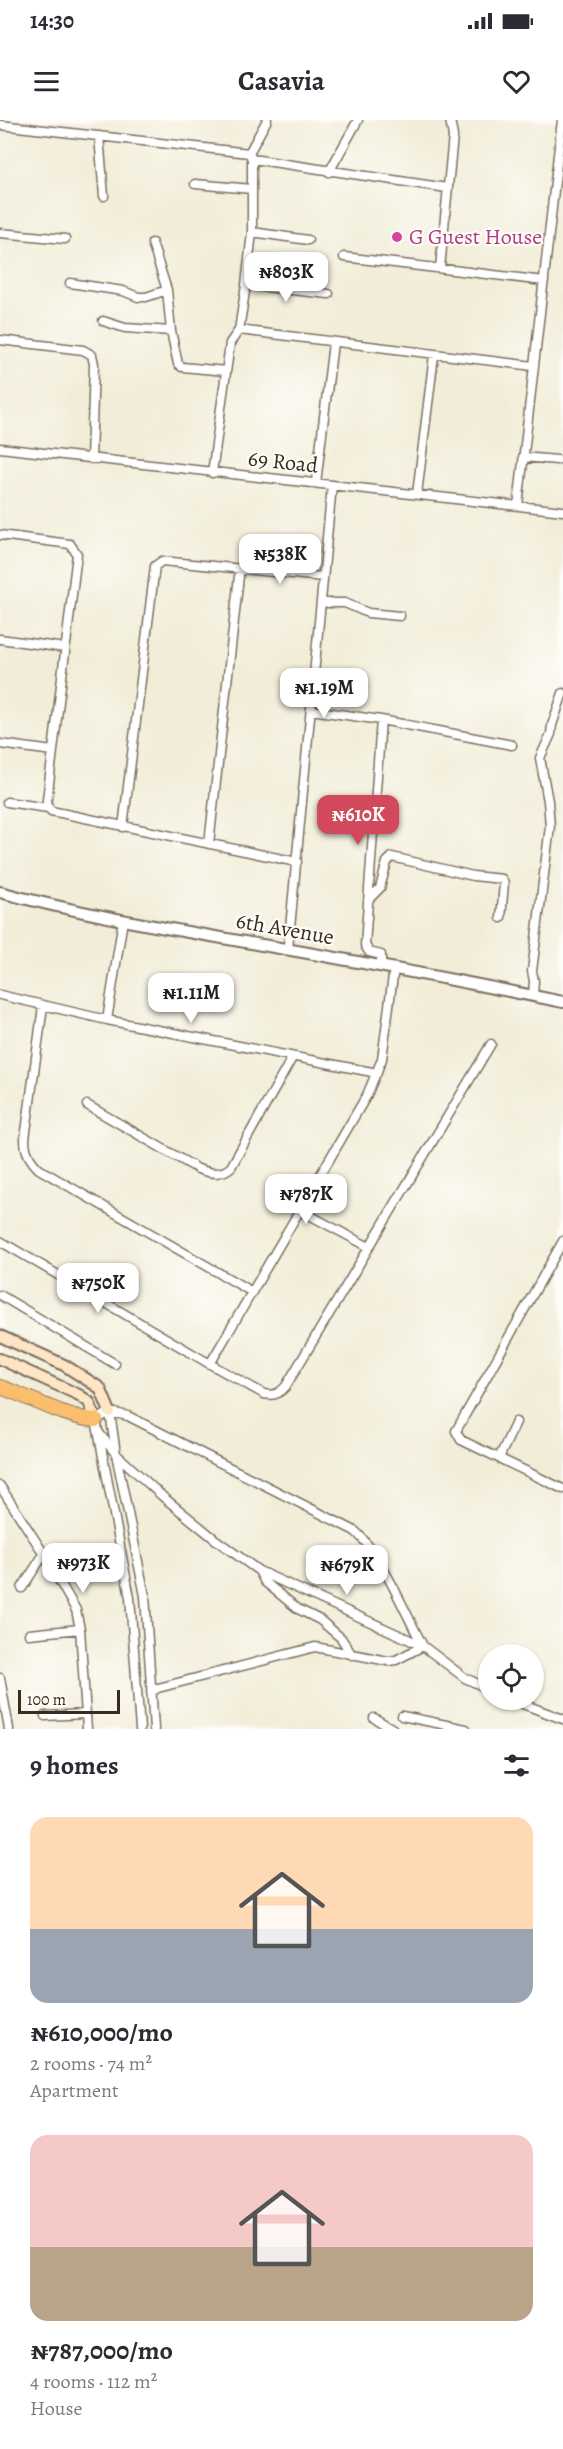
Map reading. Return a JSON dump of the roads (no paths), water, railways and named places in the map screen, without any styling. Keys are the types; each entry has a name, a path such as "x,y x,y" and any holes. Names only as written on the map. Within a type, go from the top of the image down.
{"highway":[{"path":"0,1387 97,1426"}],"main road":[{"path":"0,1336 64,1365 100,1388 110,1412"},
{"path":"0,1359 79,1395 89,1402 97,1426"}],"street":[{"path":"212,473 230,343 239,330 246,285 252,231 251,156 267,120"},
{"path":"329,172 358,120"},
{"path":"440,268 453,136 450,120"},
{"path":"518,506 562,120"},
{"path":"0,125 251,156 329,172 447,188"},
{"path":"99,136 104,196"},
{"path":"195,184 252,189"},
{"path":"252,231 308,240"},
{"path":"0,233 65,239"},
{"path":"153,243 167,290 176,359 182,367 226,371"},
{"path":"344,257 544,281"},
{"path":"70,283 123,291 138,297 146,297 167,290"},
{"path":"246,285 329,294"},
{"path":"103,321 125,328 171,332"},
{"path":"239,330 533,366"},
{"path":"0,340 83,350 92,355 94,364 91,459"},
{"path":"316,483 333,343"},
{"path":"417,494 434,355"},
{"name":"69 Road","path":"0,448 563,511"},
{"path":"523,457 557,460"},
{"path":"288,949 332,485"},
{"path":"0,536 70,544 75,548 77,554 64,648 48,808"},
{"path":"123,827 155,566 162,561 323,577"},
{"path":"209,844 240,567"},
{"path":"321,603 345,603 368,613 400,616"},
{"path":"0,639 64,648"},
{"path":"533,996 532,971 550,826 540,758 551,734 563,693"},
{"path":"311,710 381,720 512,745"},
{"path":"381,720 365,945 369,952 381,955 381,966"},
{"path":"0,744 53,751"},
{"path":"7,802 48,808 54,813 297,862"},
{"path":"368,900 380,888 387,862 392,857 473,876 502,879 504,883 501,918"},
{"name":"6th Avenue","path":"0,892 47,905 123,920 394,968 563,1002"},
{"path":"107,1020 123,920"},
{"path":"210,1364 367,1095 382,1059 394,968"},
{"path":"0,995 107,1020 377,1073"},
{"path":"43,1006 25,1139 25,1147 32,1162 39,1169 252,1292"},
{"path":"0,1241 264,1394 271,1396 277,1394 286,1386 491,1044"},
{"path":"87,1105 198,1168 210,1173 221,1172 231,1167 292,1058"},
{"path":"300,1210 369,1247"},
{"path":"563,1241 456,1431 461,1440 563,1489"},
{"path":"0,1295 115,1364"},
{"path":"97,1426 110,1412"},
{"path":"110,1412 116,1454 145,1596 154,1729"},
{"path":"110,1412 128,1416 355,1531 366,1541 375,1555 423,1646"},
{"path":"499,1458 516,1422"},
{"path":"97,1426 116,1454 198,1525 259,1571 423,1646 465,1678 478,1684"},
{"path":"97,1426 130,1598 140,1729"},
{"path":"0,1485 67,1591 76,1610 80,1629 87,1729"},
{"path":"22,1588 44,1554"},
{"path":"259,1571 266,1581 298,1610 320,1620 341,1638 352,1655"},
{"path":"29,1634 80,1629"},
{"path":"151,1692 158,1688 275,1659 303,1649 315,1647 388,1661 396,1660 423,1646"},
{"path":"0,1678 9,1729"},
{"path":"539,1710 563,1719"},
{"path":"45,1716 86,1714"},
{"path":"402,1716 466,1729"},
{"path":"374,1718 393,1729"}],"place":[{"name":"G Guest House","path":"397,237"}]}
